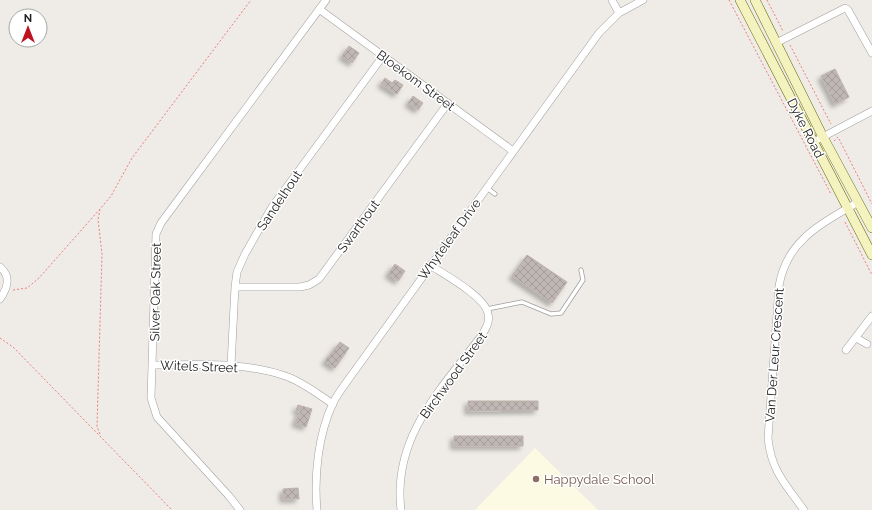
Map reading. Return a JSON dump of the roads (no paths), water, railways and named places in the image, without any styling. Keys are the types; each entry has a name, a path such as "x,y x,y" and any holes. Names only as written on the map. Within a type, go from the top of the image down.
{"street":[{"name":"Silver Oak Street","path":"240,510 155,413 151,398 156,238 158,228 326,0"},
{"path":"612,0 619,13"},
{"name":"Whyteleaf Drive","path":"318,510 317,465 324,431 333,404 348,380 599,33 611,18 643,0"},
{"name":"Dyke Road","path":"740,0 813,142 844,210 872,255"},
{"name":"Dyke Road","path":"755,0 825,141 872,228"},
{"path":"776,43 845,8 848,10 872,53"},
{"name":"Bloekom Street","path":"320,9 513,151"},
{"name":"Sandelhout","path":"231,365 235,286 237,272 245,254 272,207 383,56"},
{"name":"Swarthout","path":"235,286 300,287 309,285 319,279 448,103"},
{"path":"813,142 825,141 835,130 872,111"},
{"name":"Van Der Leur Crescent","path":"804,510 776,470 769,450 768,438 779,286 784,266 798,244 815,228 858,202"},
{"path":"430,265 480,300 487,309"},
{"path":"0,267 7,276 6,290 0,299"},
{"name":"Birchwood Street","path":"401,510 400,480 407,446 424,414 486,328 489,321 487,309"},
{"path":"846,350 872,316"},
{"path":"856,338 867,344"},
{"name":"Witels Street","path":"153,365 231,365 288,377 333,404"}],"lane":[{"path":"486,188 495,194"},
{"path":"487,309 522,302 551,314 561,313 583,280 581,270"}],"place":[{"name":"Happydale School","path":"536,479"}]}
